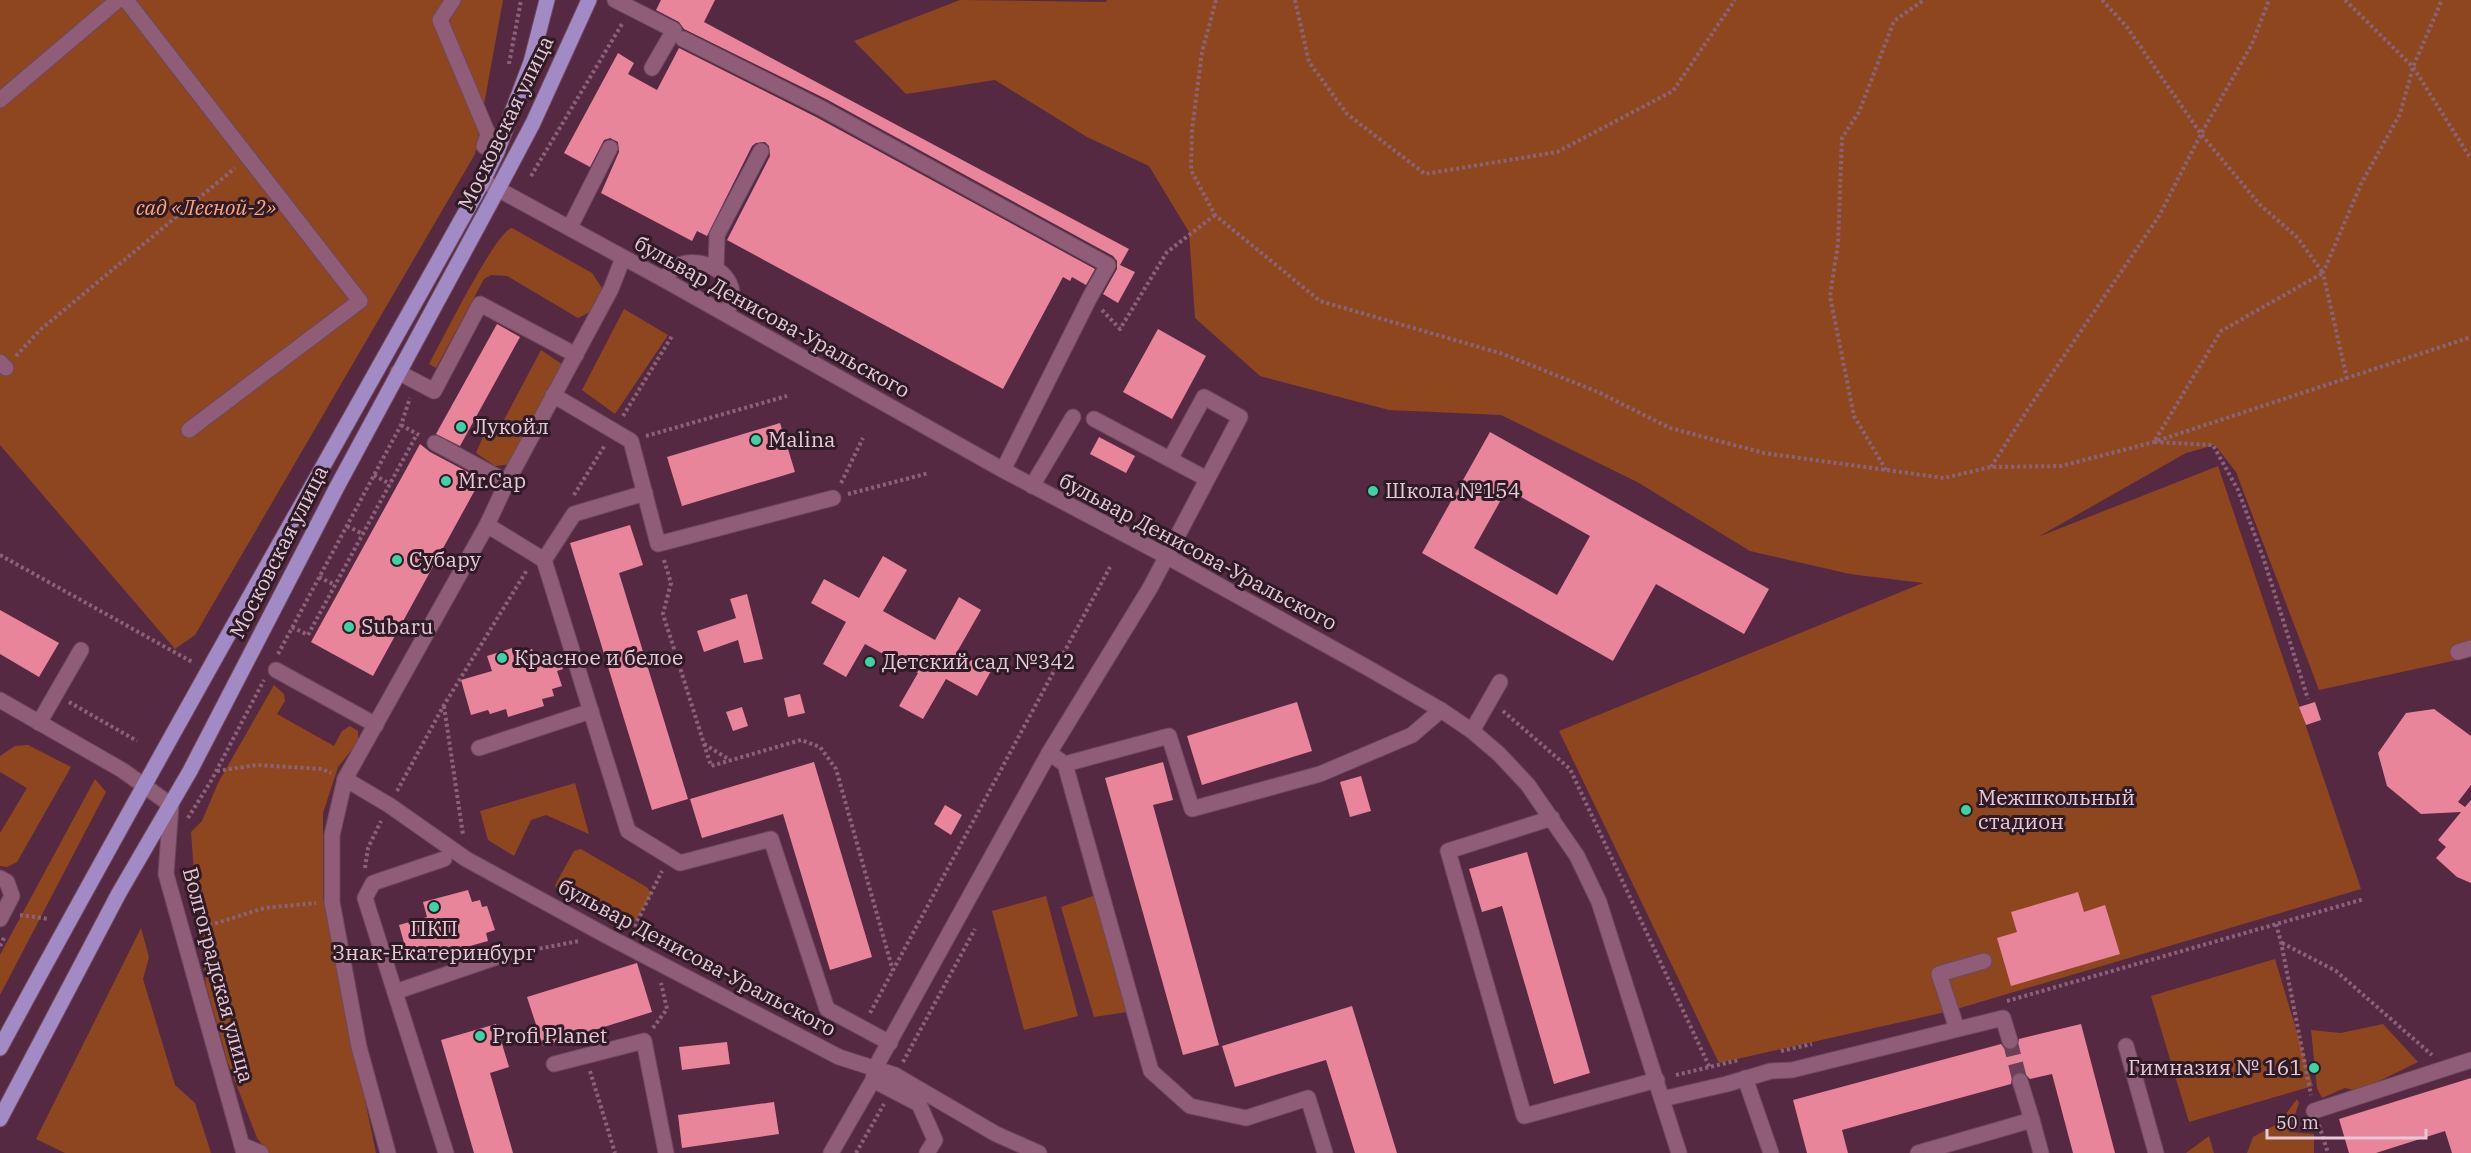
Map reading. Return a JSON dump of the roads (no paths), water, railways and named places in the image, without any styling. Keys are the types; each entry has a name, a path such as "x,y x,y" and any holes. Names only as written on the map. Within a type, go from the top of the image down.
{"main road":[{"name":"Московская улица","path":"0,1048 143,784 483,181 497,153 531,62 547,0"},
{"name":"Московская улица","path":"0,1119 119,892 171,805 398,372 533,123 589,0"}],"street":[{"path":"453,0 440,20 488,134 484,146 497,153"},
{"path":"615,0 674,30 652,68"},
{"path":"0,100 129,2 360,301 189,430"},
{"path":"683,39 821,108 1108,265 1003,470"},
{"path":"570,227 610,148"},
{"path":"716,268 717,235 761,151"},
{"name":"бульвар Денисова-Уральского","path":"483,181 570,227 1032,486 1166,556 1441,710 1475,725 1528,785 1552,818 1577,856 1599,902 1664,1078 1662,1099 1678,1153"},
{"path":"388,1153 358,1047 332,902 332,835 345,779 487,525 553,395 612,290 623,258"},
{"path":"663,279 680,264 700,262 716,268 727,281 732,294 726,314"},
{"path":"398,372 434,391 480,304 576,355"},
{"path":"553,395 631,441 658,544 833,498"},
{"path":"831,1153 1049,753 1150,588 1240,417 1204,397 1170,459"},
{"path":"1032,486 1073,417"},
{"path":"1094,419 1207,479"},
{"path":"435,443 507,482"},
{"path":"540,558 574,514 645,493"},
{"path":"487,525 540,558 628,831 680,863 771,838 827,1009 890,1043"},
{"path":"39,723 81,650"},
{"path":"272,669 376,724"},
{"path":"1475,725 1500,682"},
{"path":"0,701 143,784 171,805"},
{"path":"1065,764 1169,736 1192,809 1320,774 1412,735 1441,710"},
{"path":"479,748 591,711"},
{"path":"1049,753 1065,764 1151,1071 1190,1106 1246,1118 1308,1098 1325,1153"},
{"name":"бульвар Денисова-Уральского","path":"345,779 389,804 466,859 625,946 839,1057 1039,1153"},
{"name":"Волгоградская улица","path":"171,805 166,874 243,1149"},
{"path":"1552,818 1448,851 1524,1116 1664,1078"},
{"path":"444,859 373,883 365,898 446,1153"},
{"path":"0,878 7,882 12,896 0,920"},
{"path":"395,992 506,954"},
{"path":"1957,1029 1939,974 1984,961"},
{"path":"1662,1099 1771,1071 1792,1070 2003,1018 2010,1041"},
{"path":"554,1064 644,1041 666,1153"},
{"path":"2126,1047 2156,1153"},
{"path":"2314,1111 2471,1060"},
{"path":"1745,1078 1771,1153"},
{"path":"2020,1081 2041,1153"},
{"path":"894,1082 919,1104 935,1140 927,1153"},
{"path":"1918,1153 2032,1120"},
{"path":"243,1149 261,1153"}],"tunnel":[{"path":"2010,1041 2020,1081"}],"place":[{"name":"Лукойл","path":"461,427"},
{"name":"Malina","path":"756,440"},
{"name":"Mr.Cap","path":"446,481"},
{"name":"Школа №154","path":"1373,491"},
{"name":"Субару","path":"397,560"},
{"name":"Subaru","path":"349,627"},
{"name":"Красное и белое","path":"502,658"},
{"name":"Детский сад №342","path":"870,662"},
{"name":"Межшкольный стадион","path":"1966,810"},
{"name":"ПКП Знак-Екатеринбург","path":"434,907"},
{"name":"Profi Planet","path":"480,1036"},
{"name":"Гимназия № 161","path":"2314,1068"}],"park label":[{"name":"сад «Лесной-2»","path":"206,208"}]}
